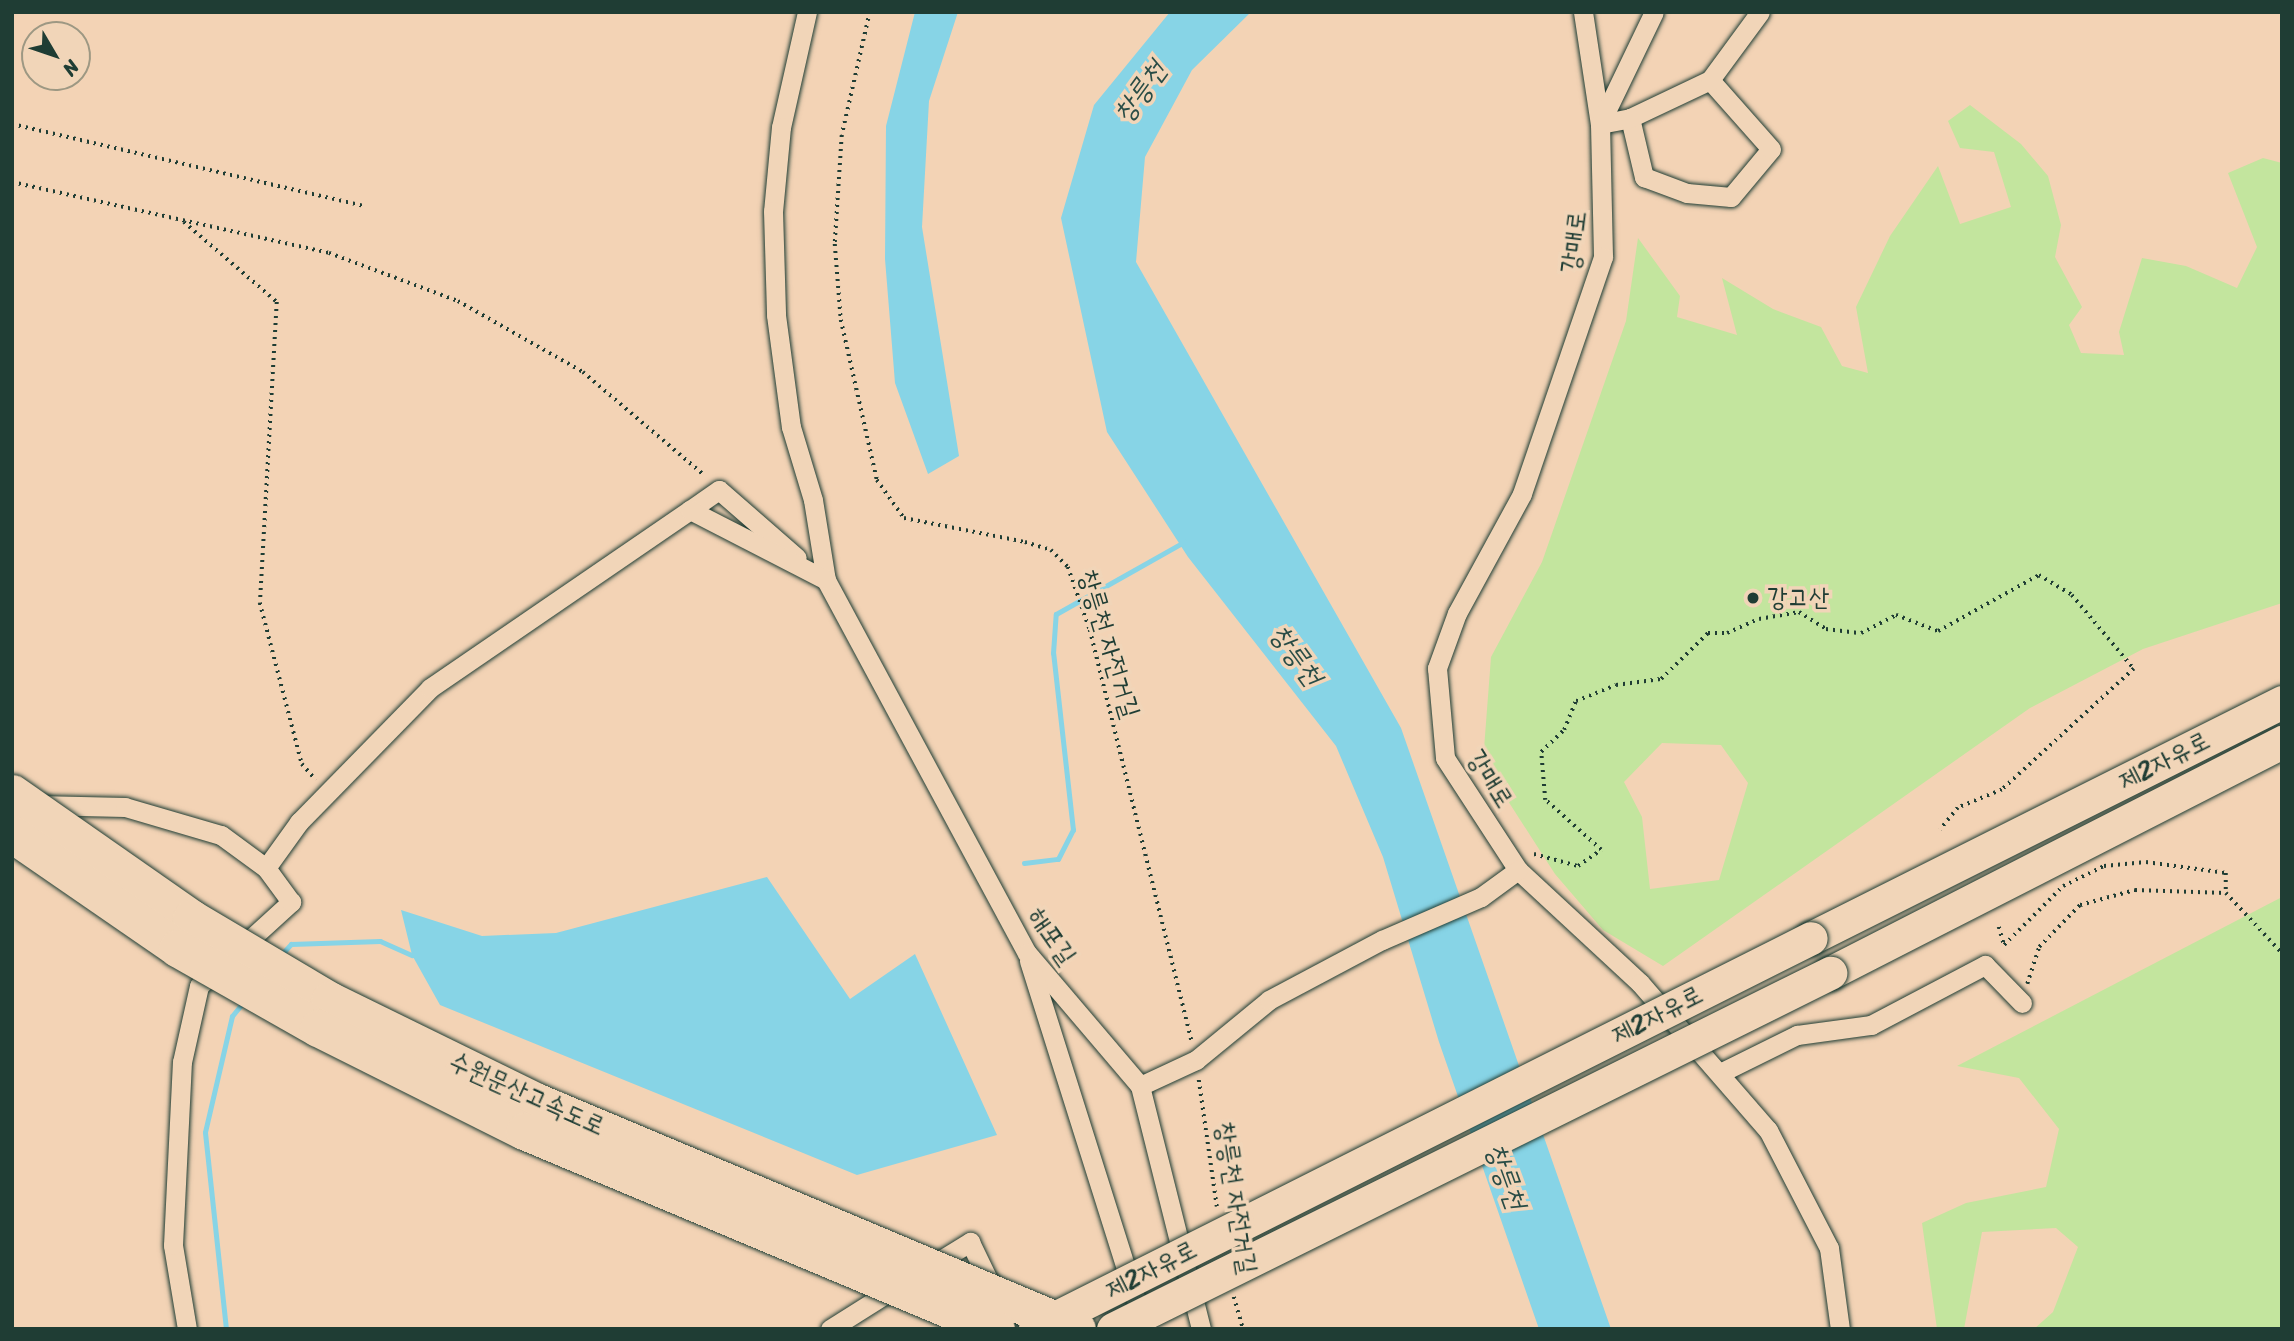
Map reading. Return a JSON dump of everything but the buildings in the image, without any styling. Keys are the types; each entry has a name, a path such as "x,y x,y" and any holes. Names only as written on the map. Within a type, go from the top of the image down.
{"highway":[{"name":"제2자유로","path":"1034,1329 2282,702"},
{"name":"제2자유로","path":"1113,1329 1830,973 2282,742"},
{"name":"수원문산고속도로","path":"12,793 191,918 329,1000 535,1101 1077,1329"},
{"name":"수원문산고속도로","path":"12,834 177,948 330,1034 524,1131 996,1329"}],"street":[{"path":"807,12 781,127 775,276 791,427 813,500 826,580"},
{"name":"강매로","path":"1583,12 1600,124 1603,257 1588,313 1522,495 1457,613 1437,668 1445,758 1518,870 1640,983 1722,1072 1768,1130 1829,1248 1840,1329"},
{"name":"강매로","path":"1600,124 1654,12"},
{"path":"1600,124 1630,118 1710,80 1760,12"},
{"path":"1630,118 1644,177 1687,193 1731,197 1771,149 1710,80"},
{"path":"266,867 326,793 430,688 719,490 826,580"},
{"path":"690,510 826,580"},
{"name":"해포길","path":"826,580 1027,953 1140,1086 1201,1329"},
{"path":"12,805 125,807 221,835 266,867 291,902 199,986 182,1062 173,1245 187,1329"},
{"path":"1140,1086 1196,1060 1269,1000 1382,940 1481,897 1518,870"},
{"path":"1027,953 1145,1329"},
{"path":"1722,1072 1797,1035 1871,1025 1985,965 2022,1003"},
{"path":"830,1329 970,1242 1011,1329"}],"path":[{"name":"창릉천 자전거길","path":"870,12 842,135 835,244 841,320 877,480 904,518 1051,550 1074,584 1090,630 1196,1060 1219,1220"},
{"path":"12,124 363,206"},
{"path":"12,182 329,253 458,301 583,372 644,418 719,490"},
{"path":"182,221 277,302 260,603 302,764 326,793"},
{"path":"1534,854 1578,866 1601,850 1545,800 1541,752 1564,730 1576,701 1616,685 1661,679 1708,633 1727,633 1759,619 1799,612 1826,629 1861,633 1896,615 1938,631 2039,575 2072,595 2134,670 2002,790 1958,808 1940,830"},
{"path":"1999,928 2004,945 2063,886 2104,866 2146,862 2226,873 2226,893 2282,953"},
{"path":"2022,1003 2039,947 2080,905 2135,890 2226,893"},
{"name":"창릉천 자전거길","path":"1230,1284 1243,1329"}],"green space":[{"path":"1970,105 2021,144 2048,176 2061,225 2055,257 2082,307 2069,325 2081,353 2124,355 2119,332 2142,258 2186,266 2237,288 2257,247 2228,173 2263,158 2282,163 2282,603 2143,649 2030,708 1663,966 1603,930 1555,874 1483,762 1491,657 1542,562 1626,321 1638,238 1680,296 1677,317 1737,335 1722,278 1773,309 1821,327 1842,366 1868,373 1856,307 1890,236 1938,166 1960,224 2011,207 1994,152 1960,148 1948,121","holes":["1662,743 1721,745 1748,783 1719,880 1650,889 1642,817 1624,782"]},
{"path":"2282,897 2282,1329 2034,1329 2053,1312 2078,1247 2056,1228 1982,1232 1964,1329 1937,1329 1922,1223 1966,1203 2046,1187 2059,1129 2019,1078 1957,1066"}],"water":[{"path":"915,12 958,12 929,101 922,227 959,456 928,474 895,383 885,259 886,126"},
{"name":"창릉천","path":"1170,12 1251,12 1192,70 1145,157 1136,262 1401,728 1611,1329 1539,1329 1439,1042 1383,857 1336,746 1188,557 1107,432 1061,218 1094,105"},
{"path":"767,877 850,999 915,954 997,1135 857,1175 440,1005 412,955 401,910 482,936 556,933"}],"waterway":[{"path":"1024,863 1058,859 1073,830 1053,653 1056,614 1184,542"},
{"path":"281,955 291,944 380,941 412,955"},
{"path":"226,1329 205,1132 232,1016 244,1001"}],"place":[{"name":"강고산","path":"1753,598"}]}
